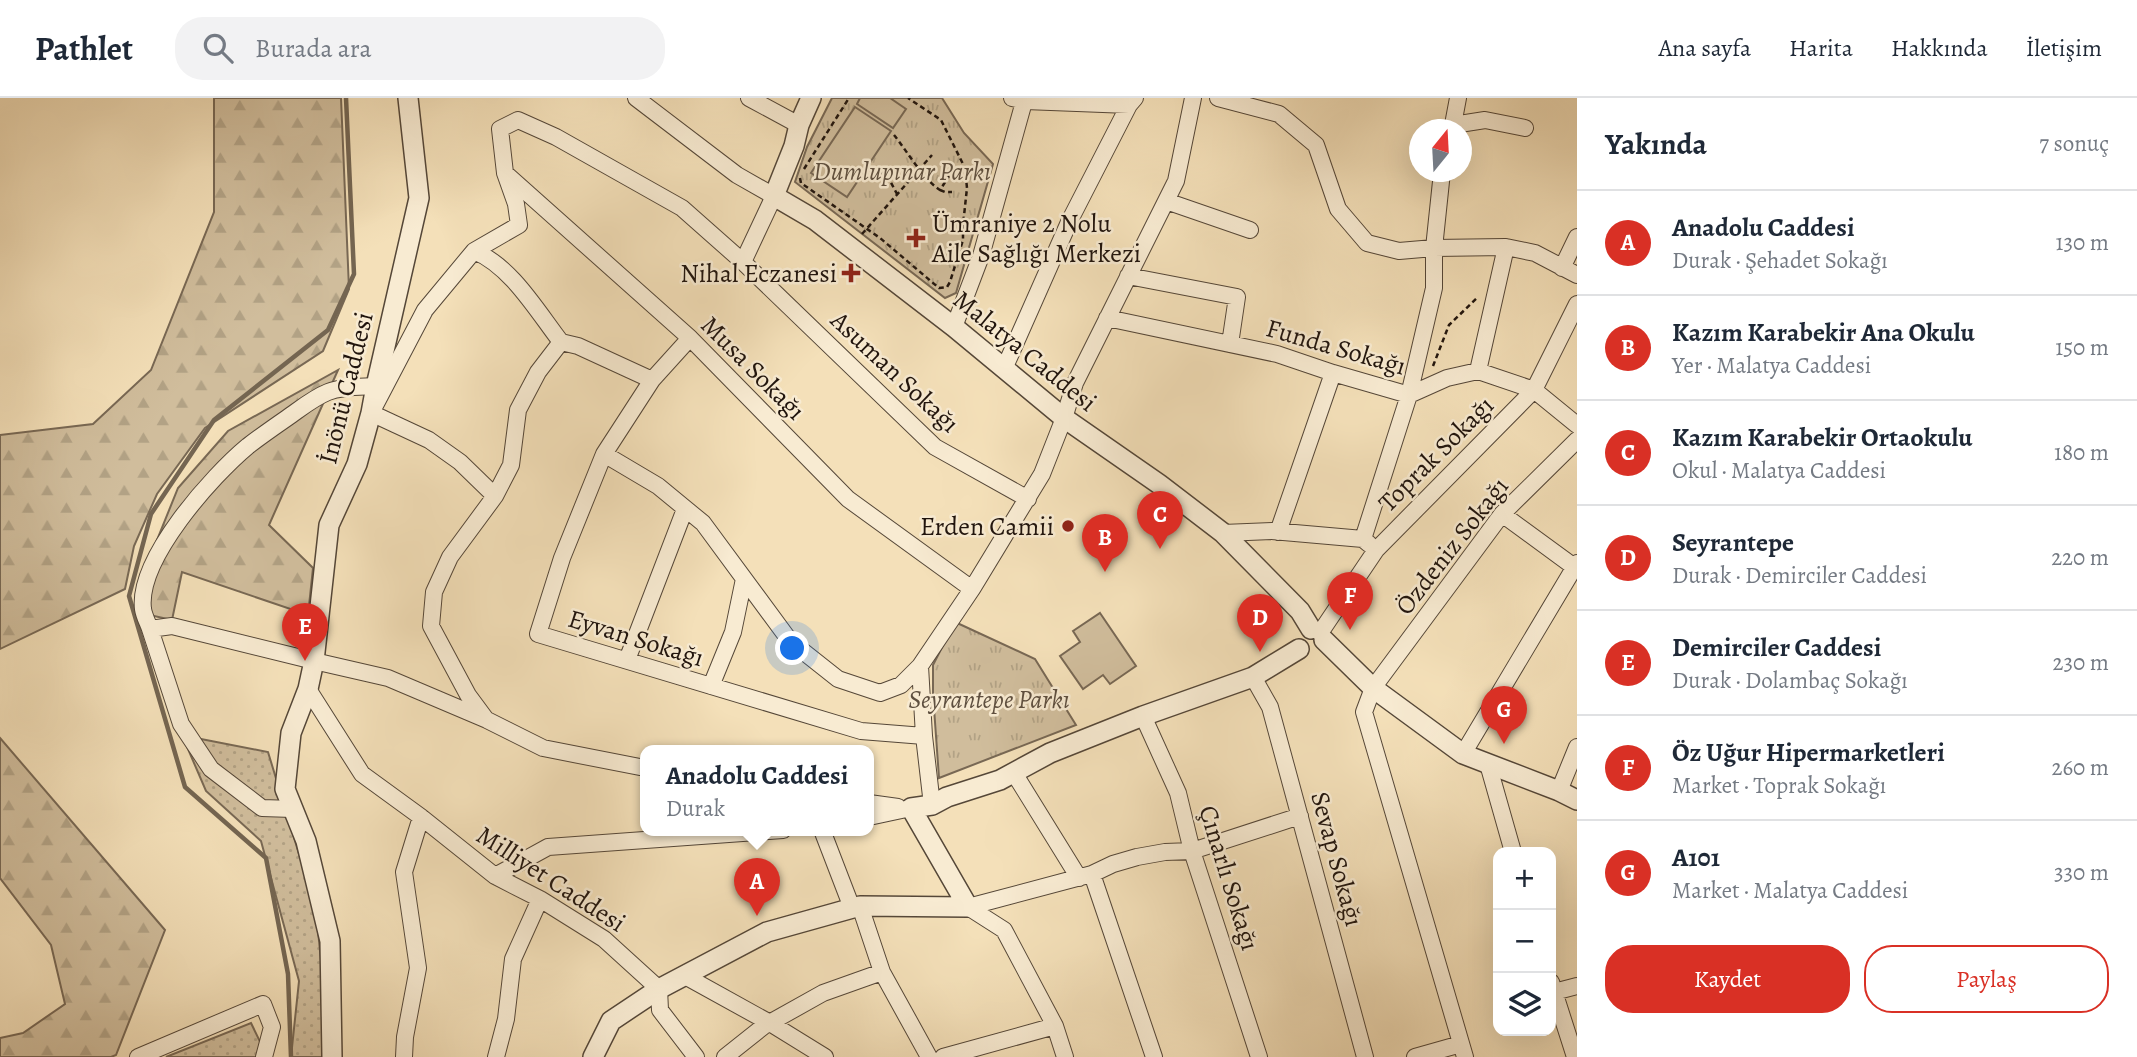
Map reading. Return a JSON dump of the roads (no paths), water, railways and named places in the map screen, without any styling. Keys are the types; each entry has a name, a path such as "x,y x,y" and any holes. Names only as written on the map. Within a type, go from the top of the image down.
{"street":[{"name":"İnönü Caddesi","path":"332,1057 330,941 306,841 285,789 291,733 308,689 314,662 329,525 357,464 372,413 419,198 408,98"},
{"path":"636,98 737,175 774,196"},
{"path":"749,98 799,125"},
{"path":"743,262 774,196 810,98"},
{"path":"604,454 658,486 703,523 790,641 838,679 880,693 901,685 920,666 1042,474 1065,418 1074,383 1176,181 1193,98"},
{"path":"1218,98 1279,114 1316,145 1338,209 1367,243 1399,251 1506,247 1535,253 1569,272 1577,237"},
{"path":"1454,119 1458,98"},
{"path":"954,327 981,256 1021,99 1132,101 1070,220 1004,369"},
{"name":"Asuman Sokağı","path":"372,413 420,318 474,251 519,225 516,204 505,173 500,129 518,120 556,136 682,208 743,262 935,447 1028,499"},
{"path":"1472,123 1485,120 1525,128"},
{"name":"Musa Sokağı","path":"505,173 690,338 848,499 971,589"},
{"path":"1363,539 1417,391 1434,288 1434,248 1442,182"},
{"name":"Malatya Caddesi","path":"774,196 815,220 954,327 1065,418 1223,533 1373,688 1463,754 1568,796"},
{"path":"1166,201 1250,230"},
{"path":"1506,247 1478,371 1534,390 1577,425"},
{"path":"474,251 489,257 510,275 561,342 578,346 652,380"},
{"path":"1128,276 1237,297 1230,344"},
{"name":"Toprak Sokağı","path":"1318,634 1376,550 1534,390 1577,304"},
{"name":"Funda Sokağı","path":"1107,318 1277,354 1333,373 1417,391 1447,377 1478,371"},
{"name":"Eyvan Sokağı","path":"690,338 652,380 604,454 562,558 538,634 861,731 924,736"},
{"path":"487,720 468,695 431,626 434,592 450,557 495,496 511,466 518,410 538,372 561,342"},
{"path":"1278,532 1333,373"},
{"path":"293,808 262,808 211,769 181,724 143,610 144,599 150,569 168,537 204,491 248,446 316,398 343,388 376,386"},
{"path":"372,413 429,440 460,461 495,496"},
{"name":"Özdeniz Sokağı","path":"1373,688 1502,514 1577,440"},
{"path":"627,660 685,509"},
{"path":"1463,754 1576,566 1502,514"},
{"path":"1223,533 1278,532 1363,539 1376,550"},
{"path":"711,686 733,632 744,579"},
{"path":"150,629 173,626 388,678 487,720 543,748 640,767"},
{"path":"874,816 932,805 947,797 1014,774 1049,753 1254,677 1299,649 1299,635 1318,634"},
{"path":"920,666 932,805"},
{"name":"Sevap Sokağı","path":"1254,677 1270,707 1364,1057"},
{"path":"1373,688 1364,712 1463,1050 1415,1057"},
{"name":"Milliyet Caddesi","path":"308,689 362,774 495,876 604,939 659,989"},
{"name":"Çınarlı Sokağı","path":"1143,716 1178,793 1192,851 1259,1057"},
{"path":"1568,796 1577,747"},
{"path":"1488,764 1512,847"},
{"path":"1014,774 1085,876 1154,1057"},
{"path":"874,804 911,808"},
{"path":"911,808 968,906 1004,930 1055,1026 1065,1057"},
{"path":"593,1057 611,1021 659,989 767,932 856,907 968,906 1085,876 1138,857 1192,851 1300,816"},
{"path":"404,1057 405,1037 418,968 404,872 421,817"},
{"path":"495,876 548,847 700,836"},
{"path":"825,836 883,972 929,1057"},
{"path":"496,1057 506,1019 513,959 540,900"},
{"path":"725,1057 771,1023 823,993 883,972"},
{"path":"685,976 771,1023 825,1057"},
{"path":"1556,987 1577,986"},
{"path":"659,989 660,1010 696,1057"},
{"path":"1556,999 1575,1057"},
{"path":"138,1057 263,1004 272,1027 264,1057"},
{"path":"943,1057 1055,1026"},
{"path":"256,1057 272,1027"}],"waterway":[{"path":"291,1057 288,974 266,858 185,787 129,596 151,514 214,420 328,330 354,274 346,98"}],"place":[{"name":"Ümraniye 2 Nolu Aile Sağlığı Merkezi","path":"916,238"},
{"name":"Nihal Eczanesi","path":"851,273"},
{"name":"Erden Camii","path":"1068,526"},
{"name":"Kazım Karabekir Ortaokulu","path":"1160,549"},
{"name":"Kazım Karabekir Ana Okulu","path":"1105,572"},
{"name":"Öz Uğur Hipermarketleri","path":"1350,630"},
{"name":"Seyrantepe","path":"1260,652"},
{"name":"Demirciler Caddesi","path":"305,661"},
{"name":"A101","path":"1504,744"},
{"name":"Anadolu Caddesi","path":"757,916"}],"park label":[{"name":"Dumlupınar Parkı","path":"902,171"},
{"name":"Seyrantepe Parkı","path":"989,699"}]}
